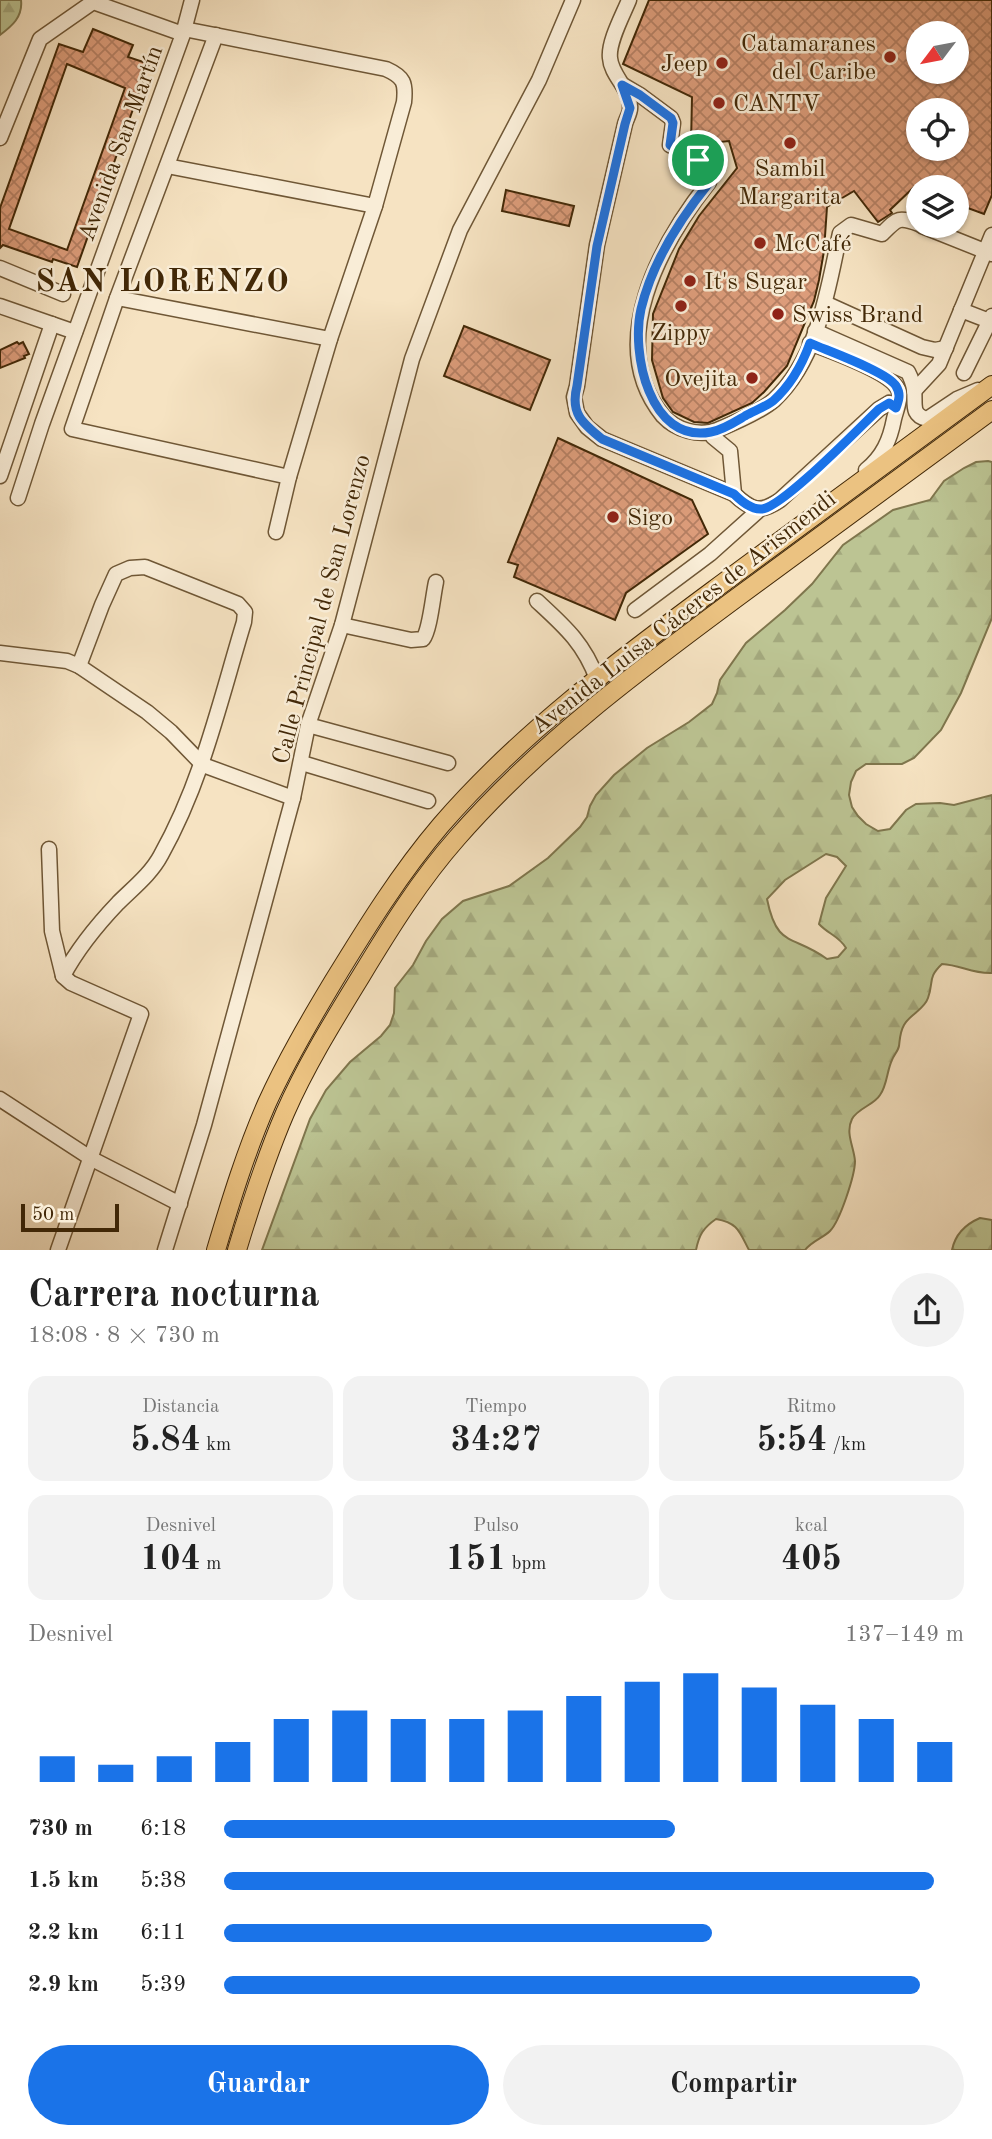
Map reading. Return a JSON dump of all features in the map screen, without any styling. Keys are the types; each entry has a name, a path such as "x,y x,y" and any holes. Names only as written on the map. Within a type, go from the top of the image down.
{"main road":[{"name":"Avenida Luisa Cáceres de Arismendi","path":"216,1250 267,1103 307,1024 386,897 441,826 474,789 535,729 597,679 992,384"},
{"name":"Avenida Luisa Cáceres de Arismendi","path":"237,1250 268,1155 285,1111 306,1070 376,951 456,839 549,744 628,680 992,410"}],"street":[{"name":"Avenida San Martín","path":"18,498 192,0"},
{"name":"Calle Principal de San Lorenzo","path":"165,1250 204,1125 293,798 308,725 342,625 412,359 460,230 539,80 573,0"},
{"path":"629,0 610,48 610,57 630,108 597,246 574,397 577,413 587,427 602,439 734,494 744,503 759,510"},
{"path":"0,138 40,39 93,2 183,32 216,35 368,64 396,74 403,81 404,102 375,206 330,339 289,477 276,532"},
{"path":"216,35 117,298 72,429 289,477"},
{"path":"622,85 671,118 673,123 670,145 708,167 710,175 709,183 678,226 666,248 642,306 637,329 639,359 645,381 664,416 680,428 695,433 711,432 733,424 771,402 802,365 825,303 841,233 845,227 851,225 882,234 899,219 906,219"},
{"path":"167,166 375,206"},
{"path":"914,391 939,364 989,252 992,235"},
{"path":"954,238 989,252"},
{"path":"0,268 62,295"},
{"path":"117,298 330,339"},
{"path":"825,303 922,347 946,348"},
{"path":"0,306 75,332"},
{"path":"961,310 991,319 964,373"},
{"path":"0,476 52,324"},
{"path":"813,337 908,372 914,391 916,413 927,419 957,399 992,384"},
{"path":"786,537 880,457 892,432 900,397 893,381 813,337"},
{"path":"635,610 710,554 759,510 780,500 879,409 889,403 896,408"},
{"path":"711,432 713,437 730,451 734,494"},
{"path":"63,975 93,930 161,856 202,765 245,612 238,604 145,566 130,568 116,575 79,666"},
{"path":"342,625 411,640 423,639 428,633 436,582"},
{"path":"537,601 571,632 590,659 597,679"},
{"path":"0,653 67,661 79,666 147,712 202,765 293,798"},
{"path":"308,725 448,764"},
{"path":"302,763 428,801"},
{"path":"49,849 52,931 63,975 71,983 141,1014 58,1250"},
{"path":"0,1099 92,1159 180,1204"}],"green space":[{"path":"0,0 21,0 21,6 16,20 0,35"},
{"path":"976,462 992,462 992,618 961,693 941,730 914,758 902,764 866,764 856,771 849,795 858,816 878,831 890,829 906,810 916,804 954,805 992,795 992,973 942,964 934,973 926,1002 903,1028 882,1091 852,1119 850,1135 854,1168 842,1208 830,1231 805,1250 749,1250 733,1226 716,1219 702,1232 696,1250 262,1250 310,1119 326,1090 350,1062 390,1025 394,1013 395,988 442,919 463,901 509,886 548,858 580,827 596,795 614,775 647,748 712,704 720,680 746,643 812,584 843,545 893,510 930,500 944,481","holes":["826,854 837,857 846,866 826,898 819,924 846,948 838,957 827,959 781,933 771,915 767,899 785,880"]},
{"path":"980,1218 992,1220 992,1250 952,1250 962,1231"}],"building":[{"path":"649,0 992,0 992,195 984,214 969,208 969,175 906,175 906,195 890,210 892,213 878,222 854,191 827,207 824,251 814,301 787,366 752,403 708,423 694,422 673,412 663,398 652,360 653,314 679,249 699,216 737,168 729,141 691,145 692,97 623,64"},
{"path":"93,29 133,45 128,57 149,64 77,267 53,259 52,262 3,245 0,248 0,208 59,44 83,52","holes":["67,64 125,88 67,250 9,229"]},
{"path":"506,190 574,206 569,226 502,211"},
{"path":"464,326 550,360 530,410 444,376"},
{"path":"23,342 29,354 0,368 0,350"},
{"name":"Sigo","path":"558,438 692,500 708,534 626,593 615,620 514,577 518,565 508,562"}],"place":[{"name":"Catamaranes del Caribe","path":"890,57"},
{"name":"Jeep","path":"722,63"},
{"name":"CANTV","path":"719,103"},
{"name":"Sambil Margarita","path":"790,143"},
{"name":"McCafé","path":"760,243"},
{"name":"It's Sugar","path":"690,281"},
{"name":"Zippy","path":"681,306"},
{"name":"Swiss Brand","path":"778,314"},
{"name":"Ovejita","path":"752,378"},
{"name":"Sigo","path":"613,517"}],"district":[{"name":"SAN LORENZO","path":"163,280"}],"route":[{"path":"622,85 671,118 673,130 670,145 698,160 708,167 709,183 678,226 666,248 642,306 637,329 639,359 645,381 664,416 671,424 695,433 711,432 733,424 771,402 785,388 802,365 810,343 893,381 900,397 896,408 889,403 879,409 803,481 770,507 759,510 744,503 734,494 602,439 581,421 574,397 597,246 630,108 622,85"}]}
